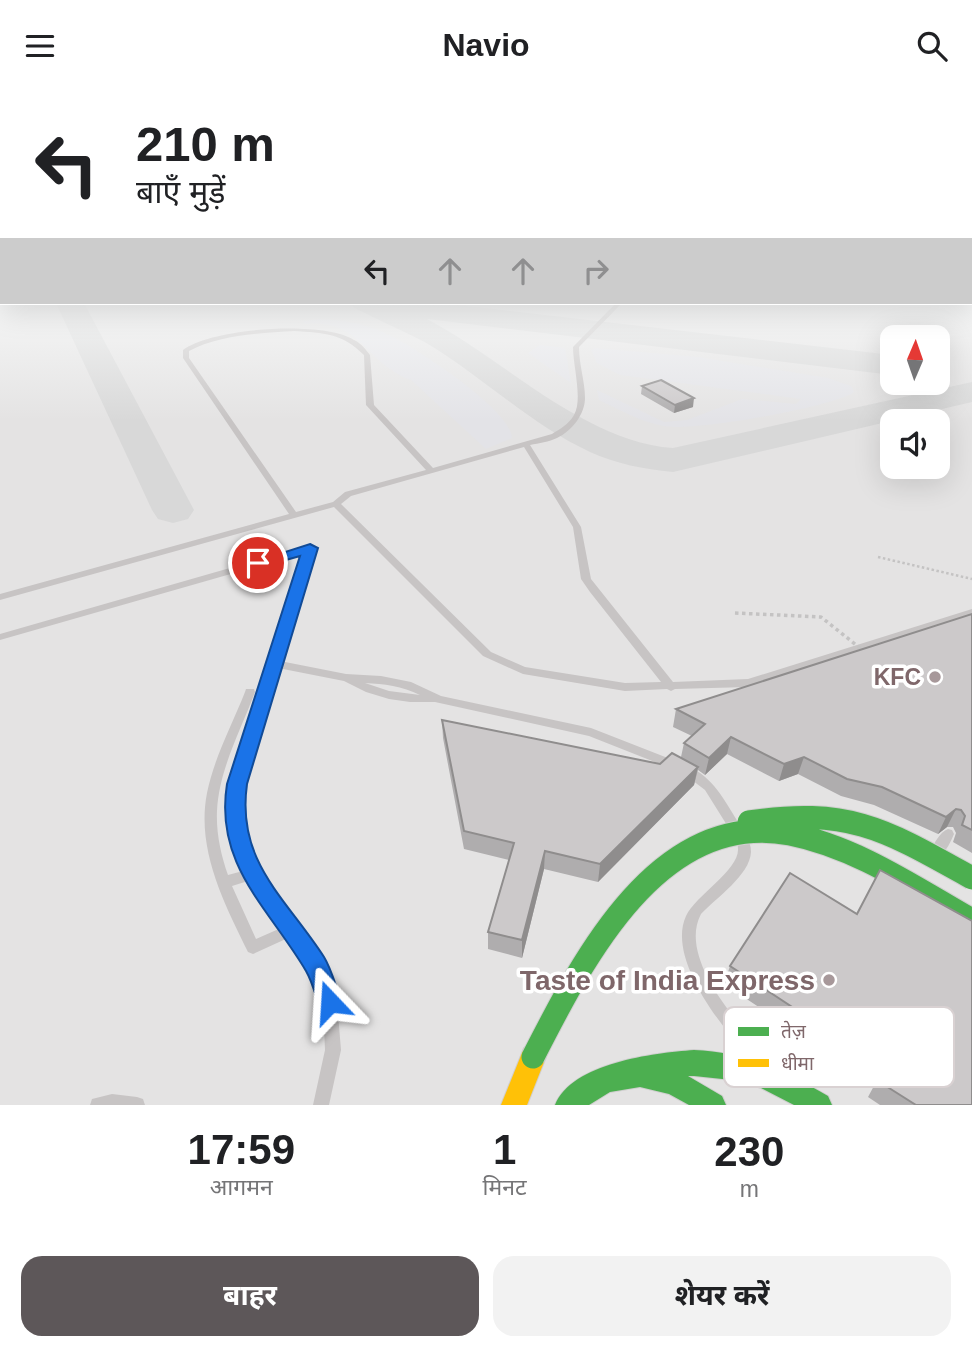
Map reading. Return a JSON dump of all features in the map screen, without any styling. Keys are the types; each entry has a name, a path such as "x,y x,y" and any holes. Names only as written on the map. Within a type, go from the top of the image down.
{"main road":[{"path":"514,1105 553,1014 600,937 639,891 694,847 712,838 751,822 798,812 832,813 870,824 972,878"},
{"path":"712,838 731,833 764,831 827,844 853,855 972,920"},
{"path":"568,1105 586,1087 609,1076 647,1066 724,1063"},
{"path":"609,1076 660,1075 685,1084 713,1105"},
{"path":"793,1087 819,1105"}],"lane":[{"path":"0,597 336,504 348,494 555,436 575,420 583,403 576,347 596,326"},
{"path":"294,516 186,358 186,350 278,329 310,331 352,341 367,355 367,398 370,405 432,471"},
{"path":"526,445 577,527 586,579 671,687"},
{"path":"336,504 477,647 499,661 523,670 625,687 748,684 972,612"},
{"path":"0,637 310,548 233,798 233,812 251,874 324,980 330,1002 333,1050 320,1105"},
{"path":"273,663 346,678 396,683 438,699 591,732 688,771 709,787 745,844 745,855 740,867 697,907 691,920 688,944 693,962 701,980 724,1012"},
{"path":"250,692 212,794 211,832 225,882 253,947 291,930"},
{"path":"933,857 948,834"},
{"path":"225,882 251,874"},
{"path":"98,1105 128,1102 137,1105"}],"path":[{"path":"878,558 972,579"},
{"path":"735,613 821,617 875,659"}],"shaded area":[{"path":"0,326 880,326 880,395 950,395 950,326 972,326 972,1105 0,1105"},
{"path":"333,326 370,327 417,351 459,380 496,411 512,438 486,449 411,380 383,364 351,335"},
{"path":"540,345 565,348 571,383 528,353"},
{"path":"595,348 698,357 828,378 851,386 854,392 820,404 762,417 702,425 664,426 639,419 599,400 597,390 664,422 687,420 742,399 796,404 801,399 620,375 597,363 591,350"}],"building":[{"path":"661,380 694,398 675,405 642,386"},
{"path":"972,614 972,830 962,825 965,816 961,810 956,809 946,817 882,787 847,779 804,757 784,764 731,737 709,758 684,743 705,724 676,709"},
{"path":"442,720 660,764 672,753 698,767 600,864 545,851 522,940 488,932 514,843 464,831"},
{"path":"880,870 972,921 972,1105 916,1105 888,1087 954,1087 954,1007 792,1007 730,966 790,873 857,914"}],"taxiway":[{"path":"82,326 173,510"},
{"path":"418,326 480,364 562,420 601,443 639,457 673,460 972,392"},
{"path":"565,326 880,364"}],"traffic: fast":[{"path":"749,822 814,816 866,825 891,834 972,878"},
{"path":"533,1057 588,957 611,923 637,892 666,866 698,845 732,833 755,830 779,832 826,844 882,869 972,920"},
{"path":"609,1076 668,1065 724,1065"},
{"path":"568,1105 605,1080 640,1074 675,1083 713,1105"},
{"path":"787,1087 819,1105"}],"traffic: slow":[{"path":"514,1105 533,1057"}],"place":[{"name":"KFC","path":"935,677"},
{"name":"Taste of India Express","path":"829,980"}],"route":[{"path":"258,563 310,548 237,784 233,812 251,874 316,967 324,980 330,1002"}]}
